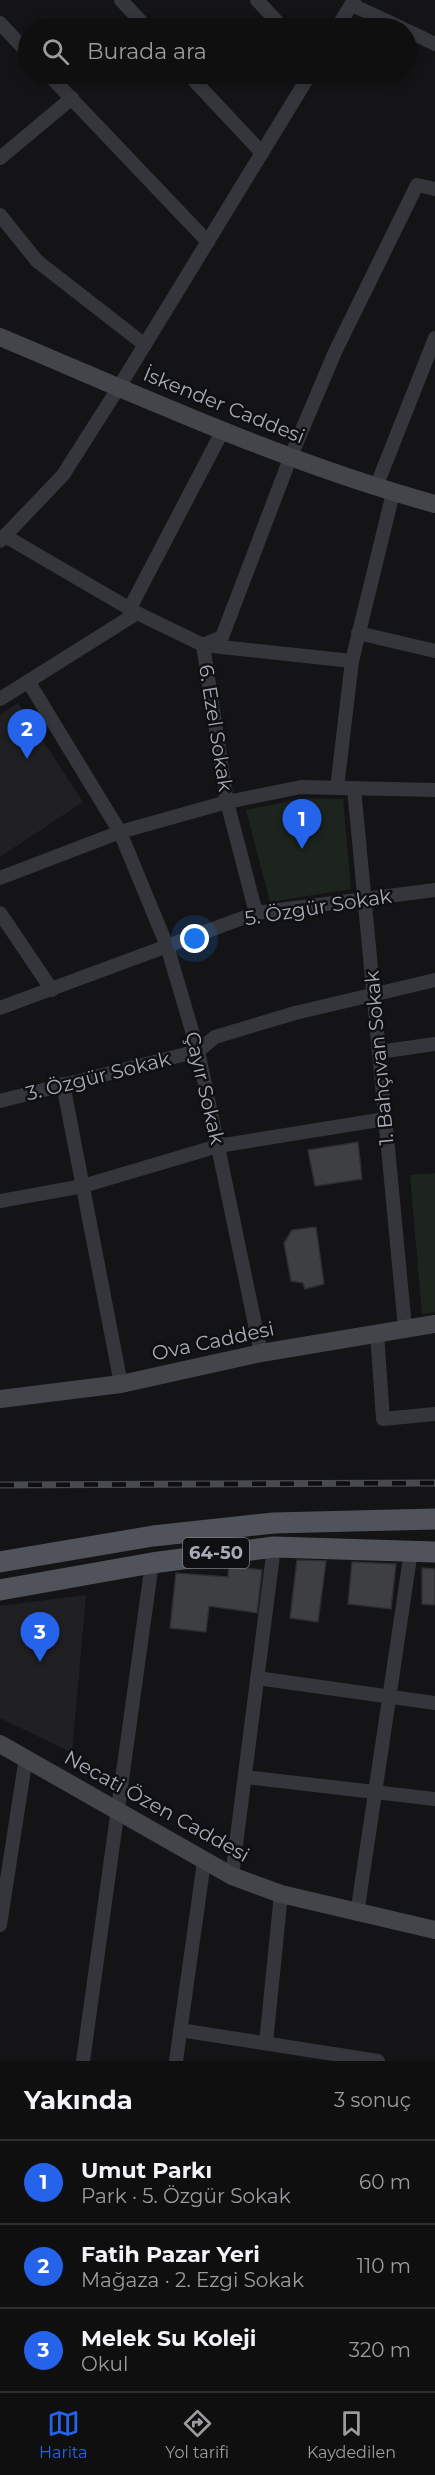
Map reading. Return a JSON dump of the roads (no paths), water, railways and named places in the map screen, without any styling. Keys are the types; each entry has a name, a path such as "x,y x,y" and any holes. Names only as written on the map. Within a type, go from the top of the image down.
{"main road":[{"name":"64-50","path":"0,1562 153,1536 274,1523 435,1519"},
{"name":"64-50","path":"0,1590 152,1563 274,1547 435,1552"}],"street":[{"path":"121,0 138,18"},
{"path":"257,0 274,18"},
{"path":"343,18 353,2 383,18"},
{"path":"0,22 18,42"},
{"path":"417,35 435,44"},
{"path":"58,84 208,242"},
{"path":"197,84 262,153"},
{"path":"304,84 63,475 3,538 133,610 203,645 352,661"},
{"path":"0,158 72,99"},
{"name":"6. Ezel Sokak","path":"256,913 227,802 203,645 222,637 291,456 335,352 417,185 435,189"},
{"path":"0,215 37,261 145,345"},
{"name":"İskender Caddesi","path":"0,337 223,430 384,490 435,504"},
{"path":"337,788 352,661 384,490 435,338"},
{"path":"0,699 133,610 223,430"},
{"path":"358,633 435,651"},
{"name":"Çayır Sokak","path":"28,681 120,832 167,946 198,1051 261,1353"},
{"path":"0,878 120,832 227,802 301,787 435,789"},
{"name":"1. Bahçıvan Sokak","path":"354,788 405,1328"},
{"name":"5. Özgür Sokak","path":"0,1008 256,913 435,890"},
{"path":"0,913 52,990"},
{"name":"3. Özgür Sokak","path":"0,1101 198,1051 215,1036 435,980"},
{"path":"379,1052 435,1044"},
{"path":"63,1084 121,1384"},
{"path":"0,1201 83,1186 219,1146 385,1119"},
{"name":"Ova Caddesi","path":"0,1399 121,1384 261,1353 435,1324"},
{"path":"376,1333 383,1419 435,1414"},
{"path":"232,1876 274,1547"},
{"path":"357,1914 411,1551"},
{"path":"83,2061 152,1563"},
{"path":"257,1678 435,1703"},
{"name":"Necati Özen Caddesi","path":"0,1744 232,1876 281,1894 357,1914 435,1930"},
{"path":"0,1924 26,1757"},
{"path":"245,1777 435,1799"},
{"path":"176,2061 204,1862"},
{"path":"266,2043 281,1894"},
{"path":"180,2030 378,2061"}],"railway":[{"path":"0,1485 435,1483"}],"place":[{"name":"Fatih Pazar Yeri","path":"27,759"},
{"name":"Umut Parkı","path":"302,849"},
{"name":"Melek Su Koleji","path":"40,1662"}]}
